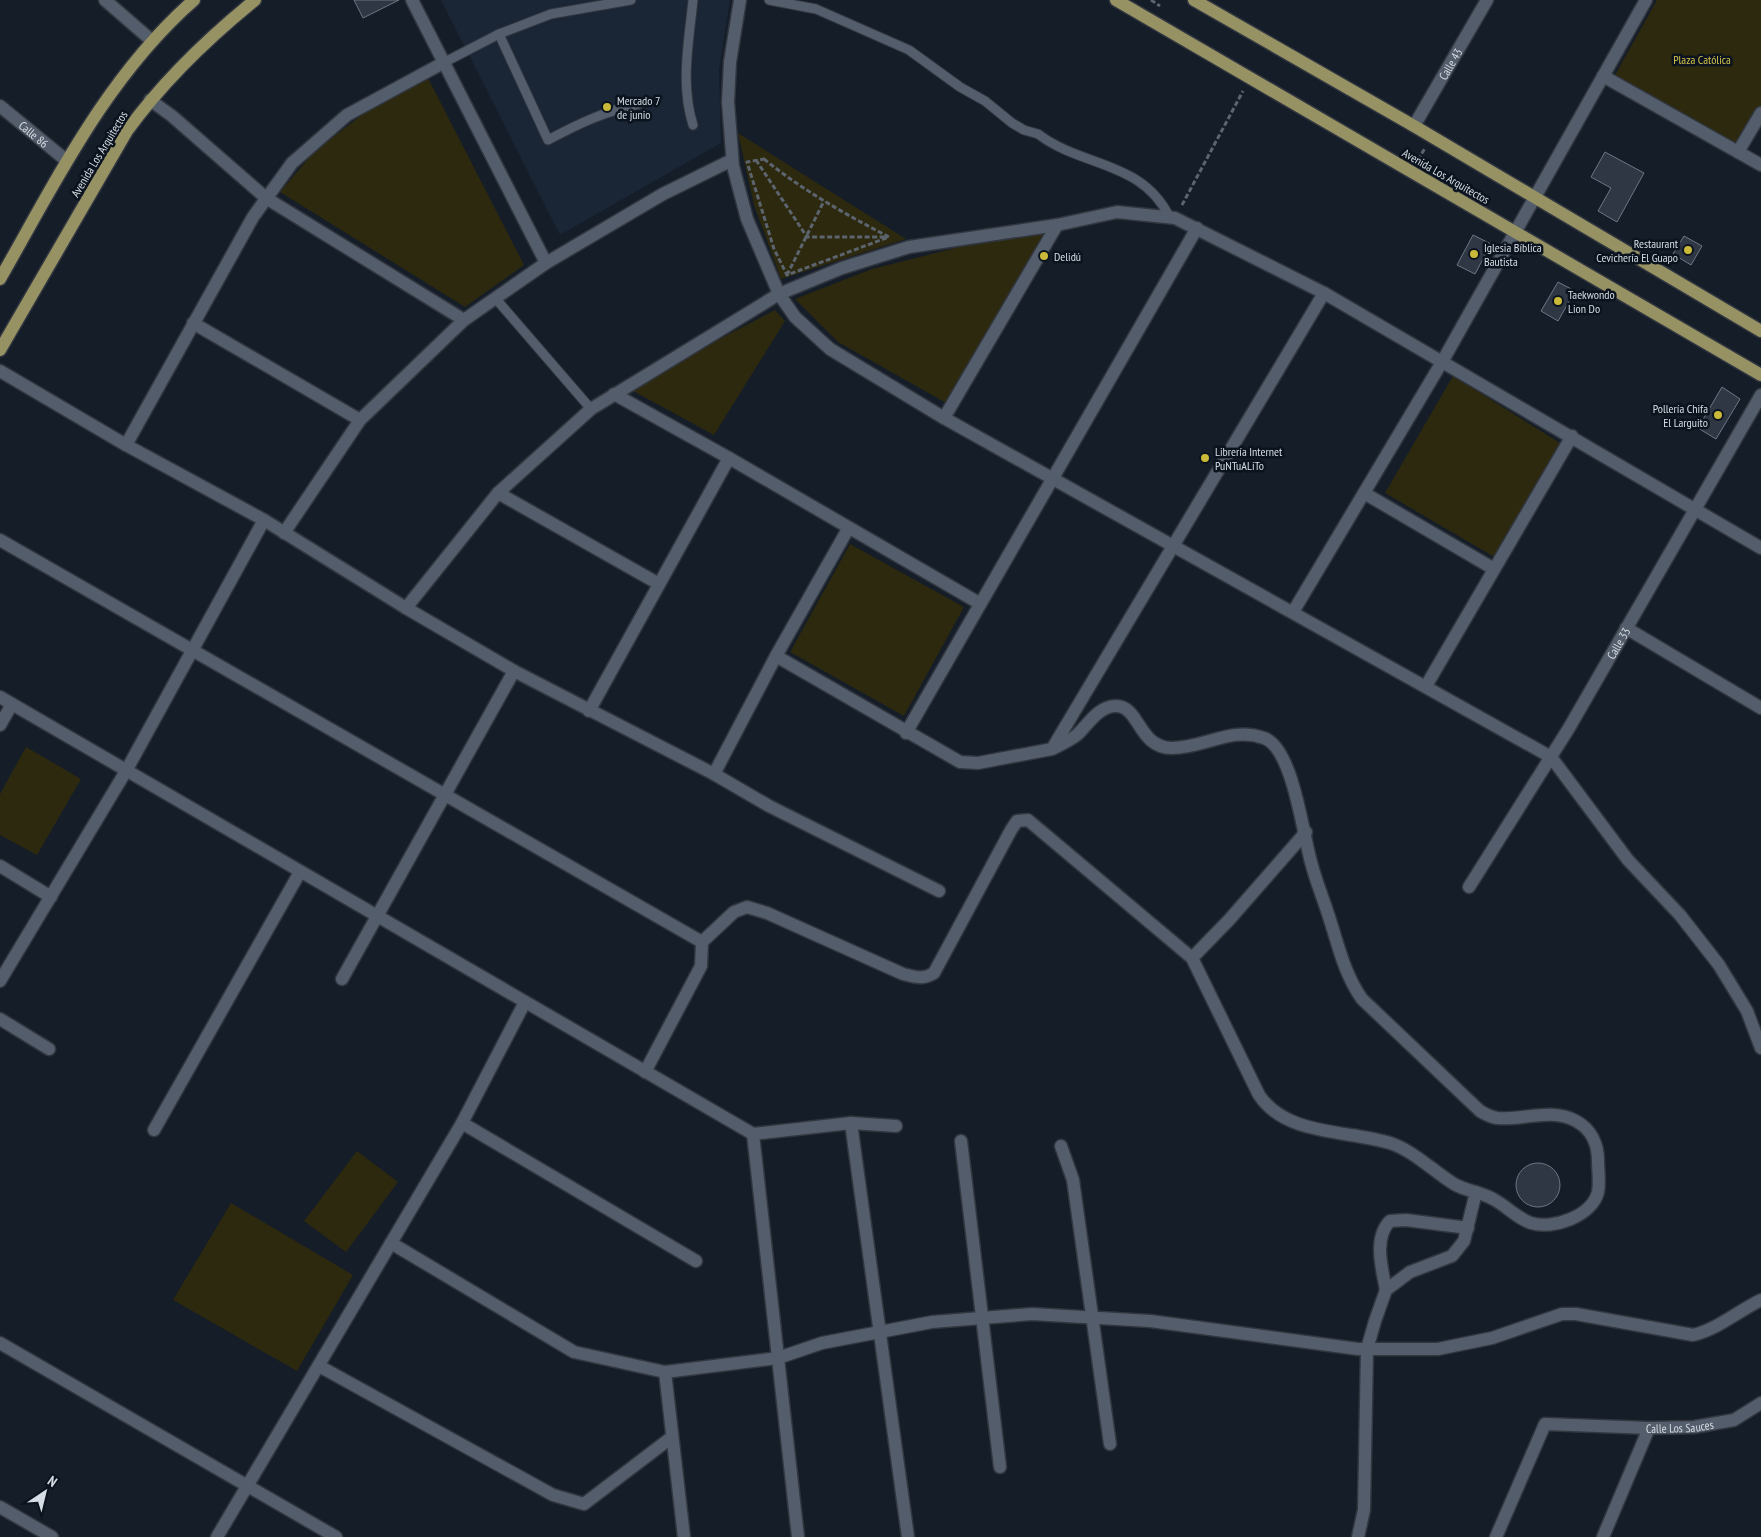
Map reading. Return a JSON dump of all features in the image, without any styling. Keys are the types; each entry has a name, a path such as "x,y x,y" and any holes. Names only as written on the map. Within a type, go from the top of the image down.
{"main road":[{"name":"Avenida Los Arquitectos","path":"0,279 68,161 114,87 151,40 194,0"},
{"name":"Avenida Los Arquitectos","path":"0,350 127,131 150,100 202,44 255,0"},
{"name":"Avenida Los Arquitectos","path":"1116,0 1761,375"},
{"path":"1194,0 1414,126 1761,331"}],"street":[{"path":"106,0 151,40"},
{"path":"412,0 546,263"},
{"path":"740,0 730,62 728,102 732,160 748,219 779,294 795,317 830,349 944,418 1551,757 1628,860 1680,915 1719,964 1747,1012 1761,1048"},
{"path":"1293,612 1442,362 1514,231 1535,198 1646,0"},
{"name":"Calle 43","path":"1414,126 1482,2"},
{"path":"126,445 193,323 266,198 292,163 347,115 443,63"},
{"path":"1603,76 1761,165"},
{"path":"150,100 172,116 266,198 464,320"},
{"name":"Calle 86","path":"0,106 68,161"},
{"path":"1738,152 1761,113"},
{"path":"284,533 360,420 464,320 546,263 663,194 732,160"},
{"path":"406,608 498,493 591,409 779,294 842,268 910,246 1057,225 1117,212 1172,218 1197,228 1324,293 1761,548"},
{"path":"944,418 1057,225"},
{"path":"906,733 979,603 1197,228"},
{"path":"1052,749 1324,293"},
{"path":"193,323 360,420"},
{"path":"0,371 126,445 264,520 406,608 514,671 714,774 769,806 939,891"},
{"path":"614,394 729,458 848,529 979,603"},
{"name":"Calle 33","path":"1469,887 1551,757 1761,395"},
{"path":"1426,686 1572,436"},
{"path":"589,711 729,458"},
{"path":"498,493 659,584"},
{"path":"1364,493 1494,569"},
{"path":"0,981 126,771 264,520"},
{"path":"714,774 776,656 848,529"},
{"path":"0,540 702,942"},
{"path":"1626,628 1761,708"},
{"path":"645,1072 700,966 702,942 734,912 747,907 767,913 903,974 918,978 927,977 934,973 1011,830 1017,821 1028,820 1192,958 1266,1107 1278,1116 1306,1125 1392,1144 1456,1185 1493,1198 1514,1215 1533,1223 1555,1224 1574,1217 1590,1206 1598,1192 1598,1156 1594,1138 1585,1127 1574,1119 1531,1115 1511,1119 1495,1118 1480,1111 1362,999 1349,980 1343,962 1310,861 1306,832 1282,755 1266,739 1243,733 1222,736 1181,748 1161,748 1146,737 1132,714 1118,706 1106,707 1076,735 1052,749 978,764 960,762 906,733 776,656"},
{"path":"342,979 514,671"},
{"path":"0,697 753,1134 851,1123 896,1126"},
{"path":"0,725 12,704"},
{"path":"1192,958 1236,912 1306,832"},
{"path":"0,866 51,896"},
{"path":"154,1130 300,872"},
{"path":"217,1537 462,1122 525,1002"},
{"path":"0,1018 49,1049"},
{"path":"462,1122 696,1262"},
{"path":"851,1123 908,1537"},
{"path":"753,1134 798,1537"},
{"path":"960,1141 1000,1467"},
{"path":"1061,1146 1073,1180 1110,1444"},
{"path":"1386,1290 1410,1272 1452,1256 1464,1241 1476,1192"},
{"path":"1358,1537 1364,1510 1367,1348 1386,1290 1380,1255 1383,1228 1390,1221 1406,1220 1468,1228"},
{"path":"391,1243 574,1352 665,1372 778,1358 822,1343 932,1322 1032,1314 1150,1321 1367,1348 1438,1349 1492,1338 1562,1314 1576,1314 1693,1334 1708,1331 1739,1311 1761,1300"},
{"path":"0,1343 336,1537"},
{"path":"319,1366 553,1495 584,1504 672,1437"},
{"path":"665,1372 684,1537"},
{"name":"Calle Los Sauces","path":"1603,1537 1649,1428 1694,1426 1734,1420 1761,1403"},
{"path":"1496,1537 1545,1424 1649,1428"},
{"path":"0,1507 52,1537"}],"lane":[{"path":"443,63 499,34 551,14 631,0"},
{"path":"692,125 687,106 686,79 693,0"},
{"path":"769,0 816,9 908,50 960,87 986,101 1024,130 1038,134 1143,182 1162,203 1172,218"},
{"path":"499,34 548,140 584,121 611,110 638,104"},
{"path":"496,299 591,409"}],"path":[{"path":"1172,218 1251,78"},
{"path":"1410,171 1432,137"},
{"path":"787,274 774,249 747,162 764,159 789,179 824,202 889,237 893,252"},
{"path":"756,160 807,237"},
{"path":"787,274 824,202"},
{"path":"807,237 889,237"},
{"path":"787,274 889,237"}],"shaded area":[{"name":"Mercado 7 de junio","path":"441,0 730,0 719,70 721,143 560,235"}],"green space":[{"name":"Plaza Católica","path":"1657,0 1761,0 1761,113 1738,152 1615,75"},
{"path":"428,78 524,265 465,307 280,192 314,152 368,110"},
{"path":"738,133 906,239 781,279 754,205"},
{"path":"1048,231 948,404 838,342 795,299 872,269 963,246"},
{"path":"775,310 785,321 714,435 633,391 697,351"},
{"path":"1453,376 1560,443 1557,453 1496,558 1385,493"},
{"path":"850,544 964,607 904,716 790,652"},
{"path":"26,747 81,779 37,855 0,835 0,794"},
{"path":"357,1151 398,1182 346,1252 304,1221"},
{"path":"231,1203 353,1275 297,1371 173,1300"}],"building":[{"path":"354,0 399,0 363,18"},
{"path":"1605,152 1644,173 1617,222 1598,211 1611,188 1591,177"},
{"name":"Iglesia Bíblica Bautista","path":"1473,235 1491,244 1475,274 1457,265"},
{"name":"Restaurant Cevichería El Guapo","path":"1684,236 1702,246 1691,265 1673,254"},
{"name":"Taekwondo Lion Do","path":"1558,282 1575,291 1558,321 1541,311"},
{"name":"Pollería Chifa El Larguito","path":"1722,387 1740,399 1716,439 1698,428"},
{"path":"1542,1163 1554,1169 1559,1176 1559,1194 1554,1201 1547,1206 1534,1207 1526,1204 1519,1197 1516,1181 1519,1173 1526,1166"}],"place":[{"name":"Mercado 7 de junio","path":"607,107"},
{"name":"Restaurant Cevichería El Guapo","path":"1688,250"},
{"name":"Iglesia Bíblica Bautista","path":"1474,254"},
{"name":"Delidú","path":"1044,256"},
{"name":"Taekwondo Lion Do","path":"1558,301"},
{"name":"Pollería Chifa El Larguito","path":"1718,415"},
{"name":"Librería Internet PuNTuALiTo","path":"1205,458"}]}
